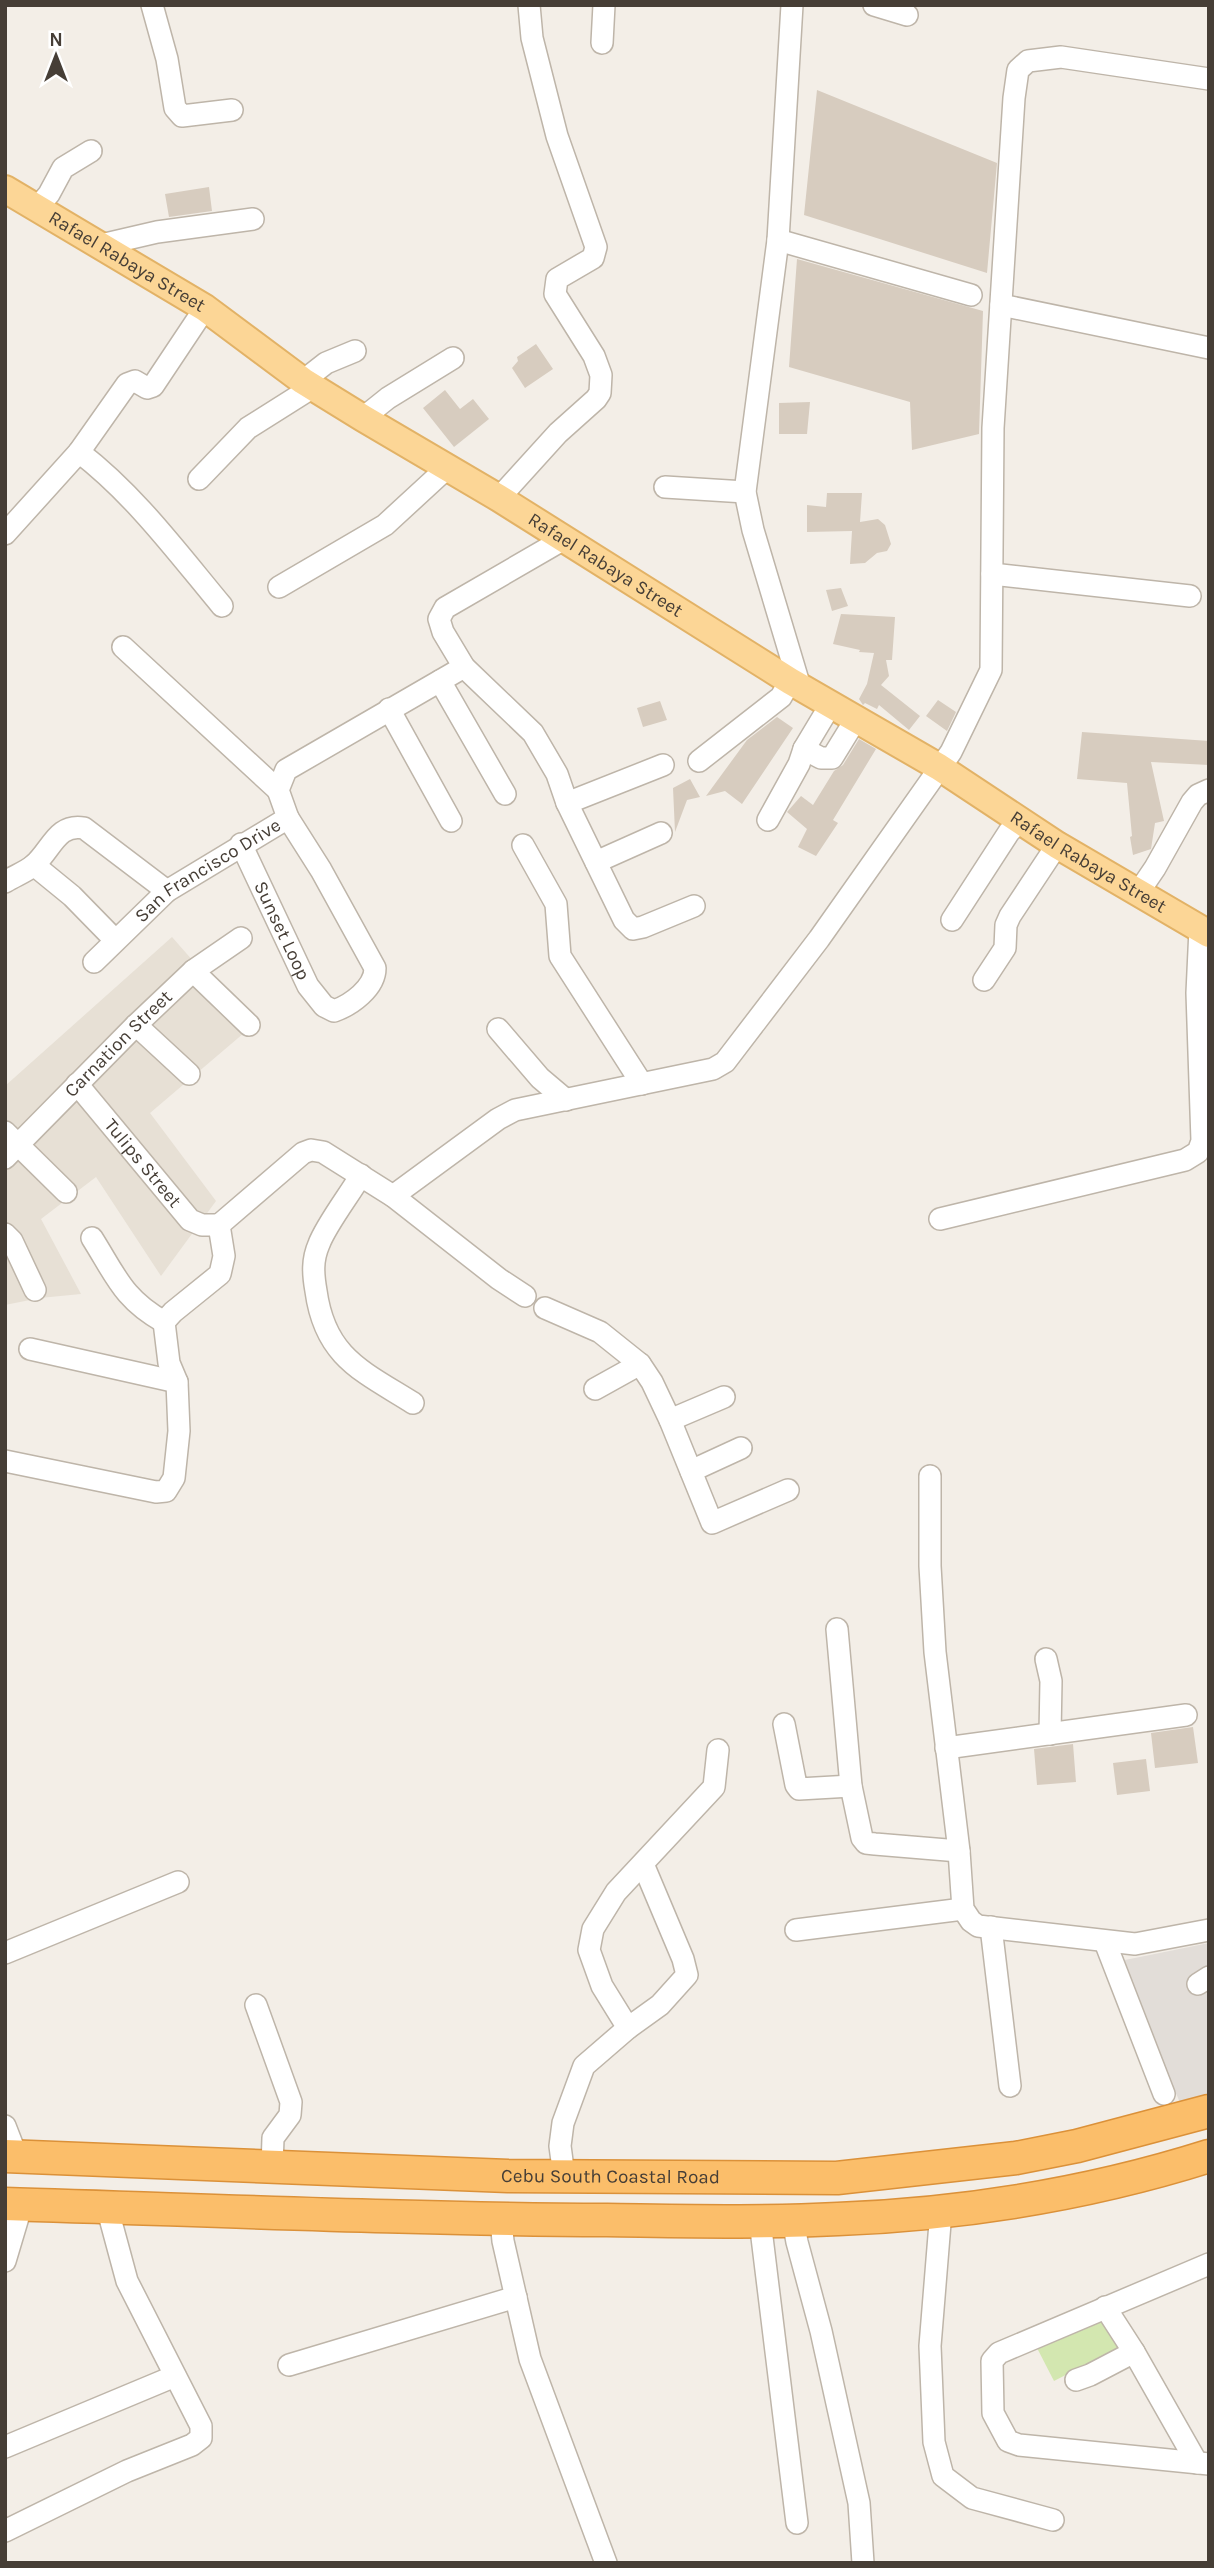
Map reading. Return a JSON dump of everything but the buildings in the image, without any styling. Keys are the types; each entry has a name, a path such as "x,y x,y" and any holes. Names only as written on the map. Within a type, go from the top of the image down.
{"highway":[{"name":"Cebu South Coastal Road","path":"11,2157 564,2176 824,2178 1016,2158 1077,2146 1209,2111"},
{"path":"14,2204 501,2220 793,2220 941,2211 1015,2203 1209,2156"}],"main road":[{"name":"Rafael Rabaya Street","path":"5,190 205,308 308,384 363,418 499,498 795,684 939,767 1019,822 1204,931"}],"street":[{"path":"152,5 167,60 174,108 182,116 232,110"},
{"path":"499,498 558,433 596,399 601,387 601,375 594,356 555,293 557,279 593,258 596,247 557,136 532,38 528,5"},
{"path":"602,43 604,5"},
{"path":"699,761 795,684 745,492 778,240 792,5"},
{"path":"874,5 907,15"},
{"path":"393,1196 499,1119 515,1111 713,1069 725,1062 819,939 951,752 991,670 993,428 1015,80 1022,64 1061,57 1209,79"},
{"path":"37,208 49,194 63,168 91,151"},
{"path":"101,245 157,232 253,219"},
{"path":"778,240 971,295"},
{"path":"1001,305 1209,348"},
{"path":"5,534 79,452 127,384 135,381 147,388 153,386 205,308"},
{"path":"199,479 248,428 308,384 326,363 355,351"},
{"path":"363,418 388,398 453,358"},
{"path":"79,452 102,470 139,507 222,606"},
{"path":"279,587 385,525 448,467"},
{"path":"664,486 745,492"},
{"path":"564,540 445,608 439,619 443,632 464,667 533,733 557,774 567,803 624,920 633,929 694,906"},
{"path":"992,574 1190,596"},
{"path":"123,647 278,790"},
{"path":"451,821 389,709 464,667"},
{"path":"440,681 505,794"},
{"path":"768,820 799,764 804,748 831,705"},
{"name":"San Francisco Drive","path":"94,962 167,891 288,818 278,790 286,770 389,709"},
{"path":"804,748 821,758 832,758 856,719"},
{"path":"567,803 663,765"},
{"path":"1138,892 1155,868 1192,802 1198,795 1209,790"},
{"name":"Sunset Loop","path":"241,844 308,986 324,1006 334,1011 344,1007 370,986 375,978 375,968 321,870 288,818"},
{"path":"952,920 1009,832 1019,822"},
{"path":"5,882 34,865 62,830 74,826 84,828 167,891"},
{"path":"596,862 661,833"},
{"path":"523,845 556,904 560,956 642,1084"},
{"path":"984,980 1005,948 1006,925 1010,916 1057,845"},
{"path":"34,865 72,896 115,940"},
{"path":"940,1219 1185,1160 1198,1152 1202,1141 1197,993 1204,931"},
{"name":"Carnation Street","path":"10,1144 78,1084 193,971 241,938"},
{"path":"193,971 249,1025"},
{"path":"136,1025 189,1074"},
{"path":"498,1029 540,1078 566,1100"},
{"name":"Tulips Street","path":"78,1084 190,1220 202,1225 219,1225"},
{"path":"10,1144 66,1192"},
{"path":"5,1461 156,1493 166,1490 174,1478 179,1431 177,1382 169,1363 164,1322 220,1274 224,1256 219,1225 303,1153 311,1150 323,1152 393,1196 499,1279 525,1296"},
{"path":"361,1175 319,1242 313,1269 318,1310 332,1344 354,1366 413,1403"},
{"path":"5,1234 12,1241 36,1290"},
{"path":"92,1238 123,1290 138,1306 164,1322"},
{"path":"545,1308 600,1332 640,1364 670,1420 712,1523 788,1490"},
{"path":"30,1349 177,1382"},
{"path":"595,1389 640,1364"},
{"path":"670,1420 724,1397"},
{"path":"691,1471 741,1448"},
{"path":"930,1476 930,1566 935,1652 959,1850 963,1909 978,1926 1105,1942 1135,1944 1209,1930"},
{"path":"837,1629 851,1786 862,1838 866,1843 959,1850"},
{"path":"1046,1659 1051,1681 1050,1734"},
{"path":"946,1748 1186,1715"},
{"path":"784,1724 799,1789 851,1786"},
{"path":"628,2028 602,1986 589,1950 593,1929 616,1892 714,1787 718,1750"},
{"path":"564,2176 560,2146 563,2123 584,2066 660,2005 687,1975 683,1959 643,1864"},
{"path":"5,1952 178,1882"},
{"path":"796,1930 963,1909"},
{"path":"991,1927 1010,2085"},
{"path":"1105,1942 1164,2094"},
{"path":"256,2005 291,2102 290,2115 273,2138 272,2167"},
{"path":"5,2126 11,2157"},
{"path":"5,2261 14,2204"},
{"path":"5,2531 127,2471 192,2445 201,2438 201,2426 127,2280 107,2207"},
{"path":"941,2211 930,2346 934,2442 943,2476 972,2498 1053,2521"},
{"path":"501,2220 503,2241 530,2359 606,2563"},
{"path":"793,2220 859,2503 863,2563"},
{"path":"760,2221 797,2524"},
{"path":"1203,2464 1019,2445 1008,2441 993,2413 992,2361 999,2353 1105,2307 1207,2268"},
{"path":"289,2365 516,2297"},
{"path":"1105,2307 1203,2464"},
{"path":"1076,2380 1134,2351"},
{"path":"5,2447 175,2376"}],"shaded area":[{"path":"172,937 251,1027 150,1113 216,1201 161,1276 96,1177 41,1219 81,1294 5,1305 5,1086"},
{"path":"1209,1943 1209,2096 1181,2105 1120,1961"}],"green space":[{"path":"1104,2312 1122,2346 1054,2381 1036,2346"}]}
